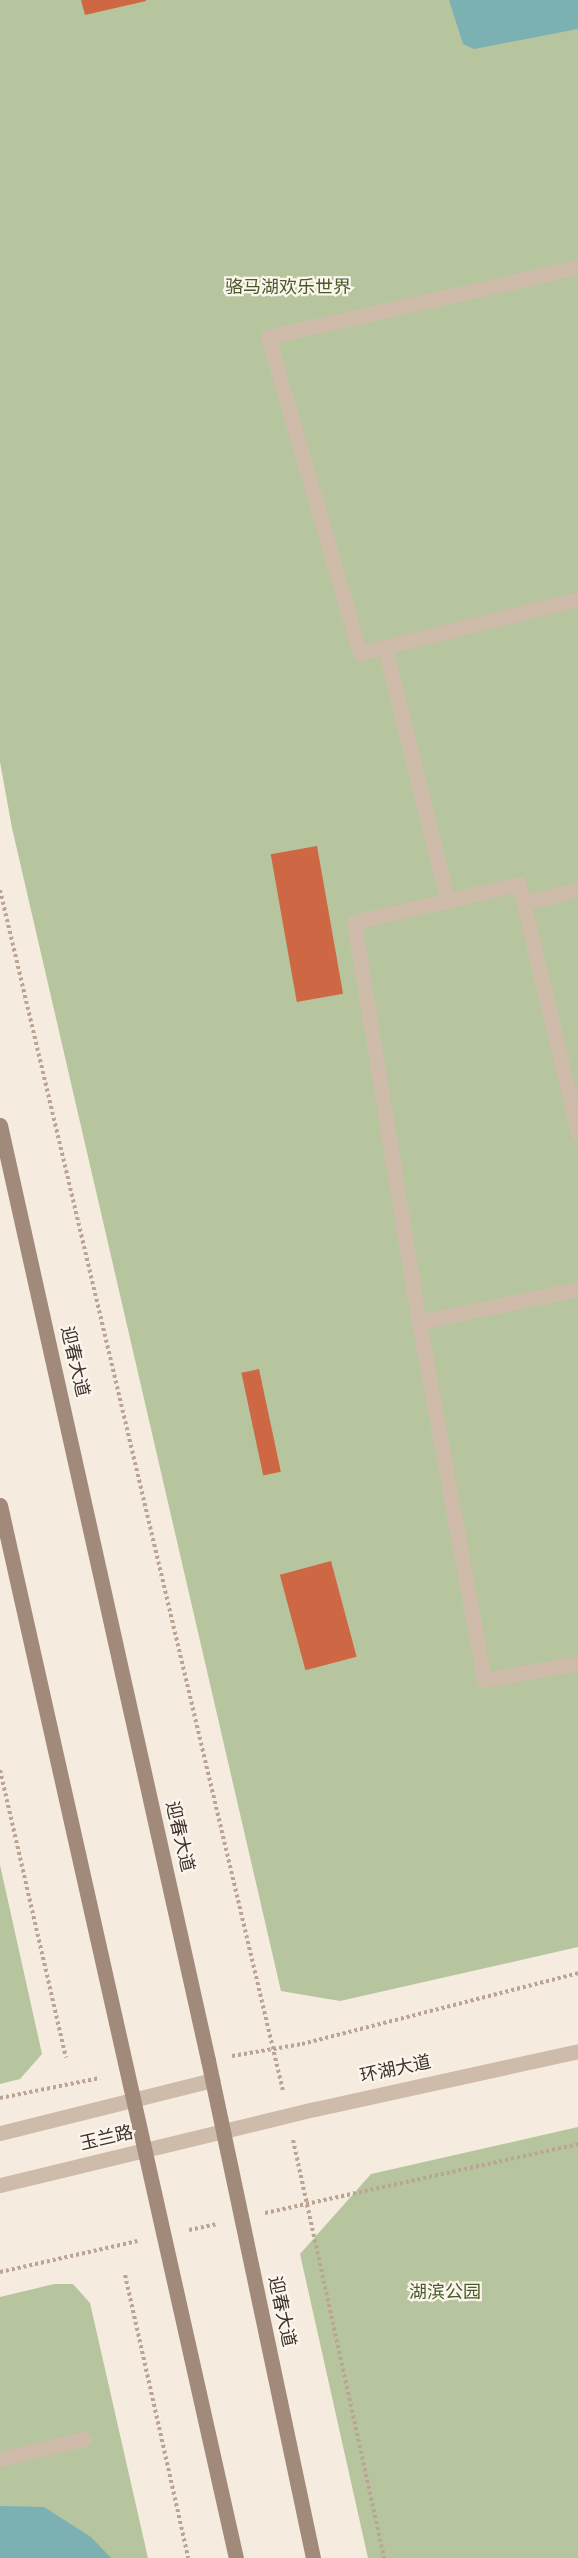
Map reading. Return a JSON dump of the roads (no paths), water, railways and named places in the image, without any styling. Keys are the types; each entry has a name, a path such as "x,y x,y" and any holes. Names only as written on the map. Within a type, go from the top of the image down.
{"main road":[{"name":"迎春大道","path":"0,1125 224,2132 239,2219 313,2558"},
{"path":"0,1505 161,2235 236,2558"}],"street":[{"path":"578,267 268,337 360,653 578,599"},
{"path":"386,647 447,900"},
{"path":"578,1132 519,884 354,922 419,1322 484,1680 578,1663"},
{"path":"524,903 578,889"},
{"path":"419,1322 578,1289"},
{"name":"环湖大道","path":"224,2132 578,2051"},
{"name":"玉兰路","path":"0,2133 212,2080"},
{"name":"玉兰路","path":"0,2185 224,2132"},
{"path":"0,2459 84,2439"}],"water":[{"path":"449,0 578,0 578,29 474,49 463,44"},
{"path":"0,2506 44,2507 91,2537 111,2558 0,2558"}],"park label":[{"name":"骆马湖欢乐世界","path":"288,289"},
{"name":"湖滨公园","path":"445,2294"}]}
